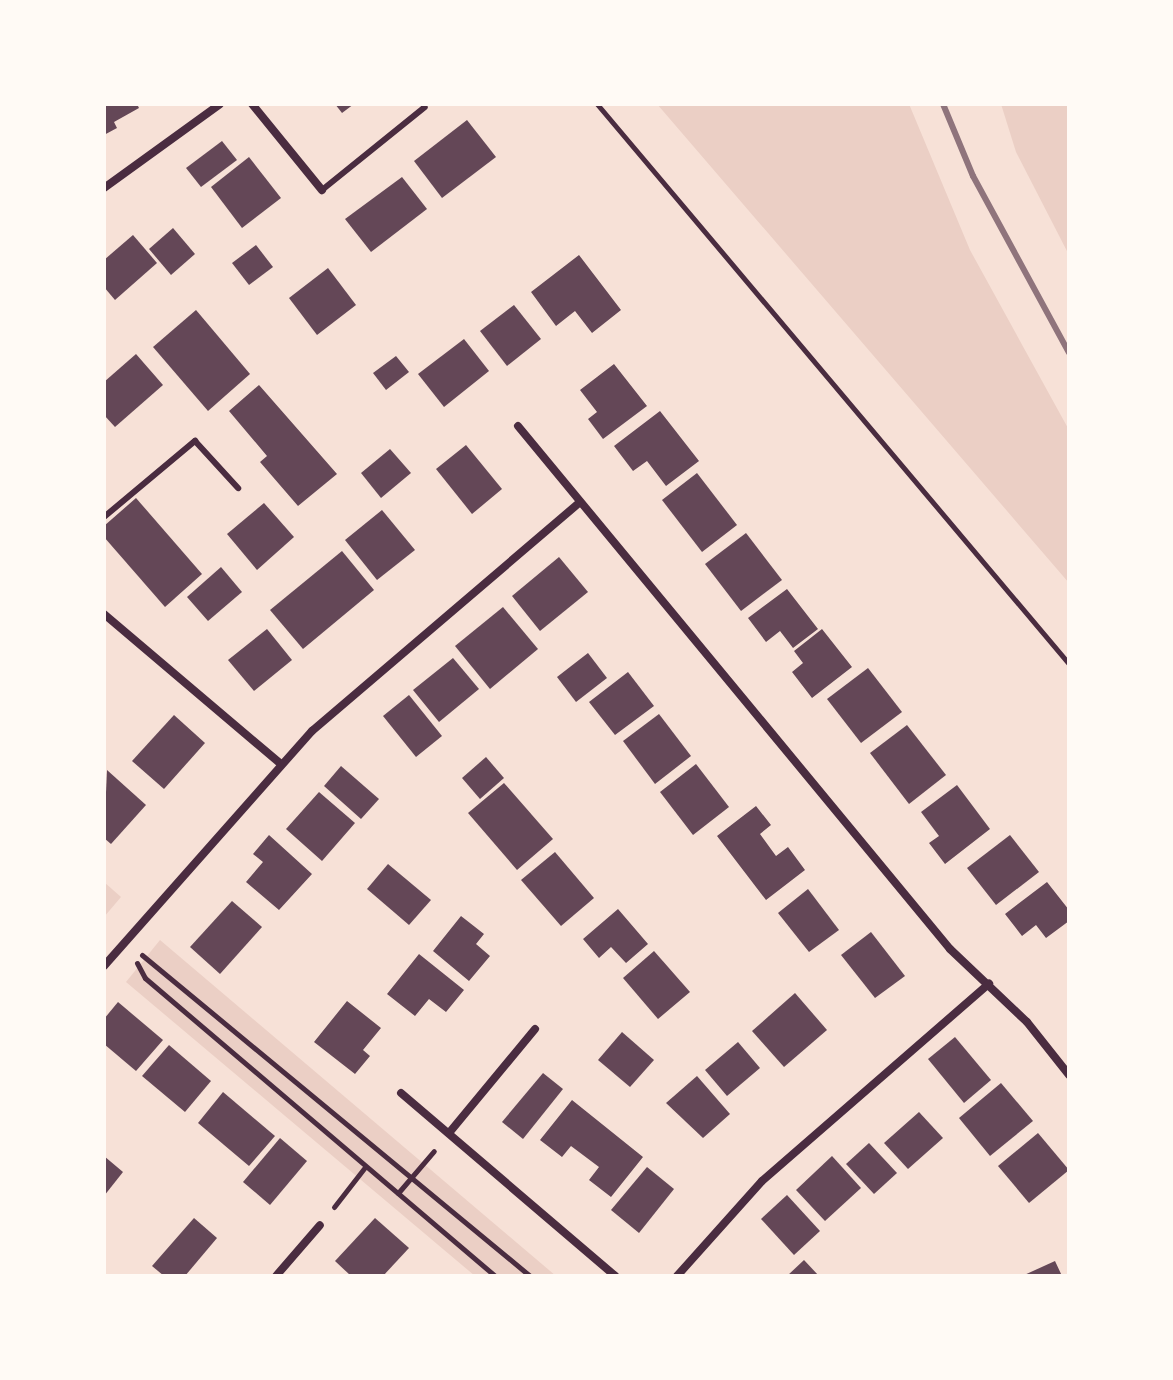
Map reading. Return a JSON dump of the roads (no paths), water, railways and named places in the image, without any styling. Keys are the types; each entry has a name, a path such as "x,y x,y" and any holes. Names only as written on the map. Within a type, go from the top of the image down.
{"street":[{"path":"104,188 220,104"},
{"path":"252,104 322,190"},
{"path":"518,426 950,949 989,984 1069,1075"},
{"path":"104,966 280,763 579,503"},
{"path":"104,614 280,763"},
{"path":"677,1276 762,1181 989,984"},
{"path":"449,1133 535,1029"},
{"path":"401,1093 615,1276"},
{"path":"276,1276 320,1225"}],"lane":[{"path":"322,190 425,107"},
{"path":"104,517 195,441 238,488"}],"railway":[{"path":"943,104 973,176 1069,353"}]}
